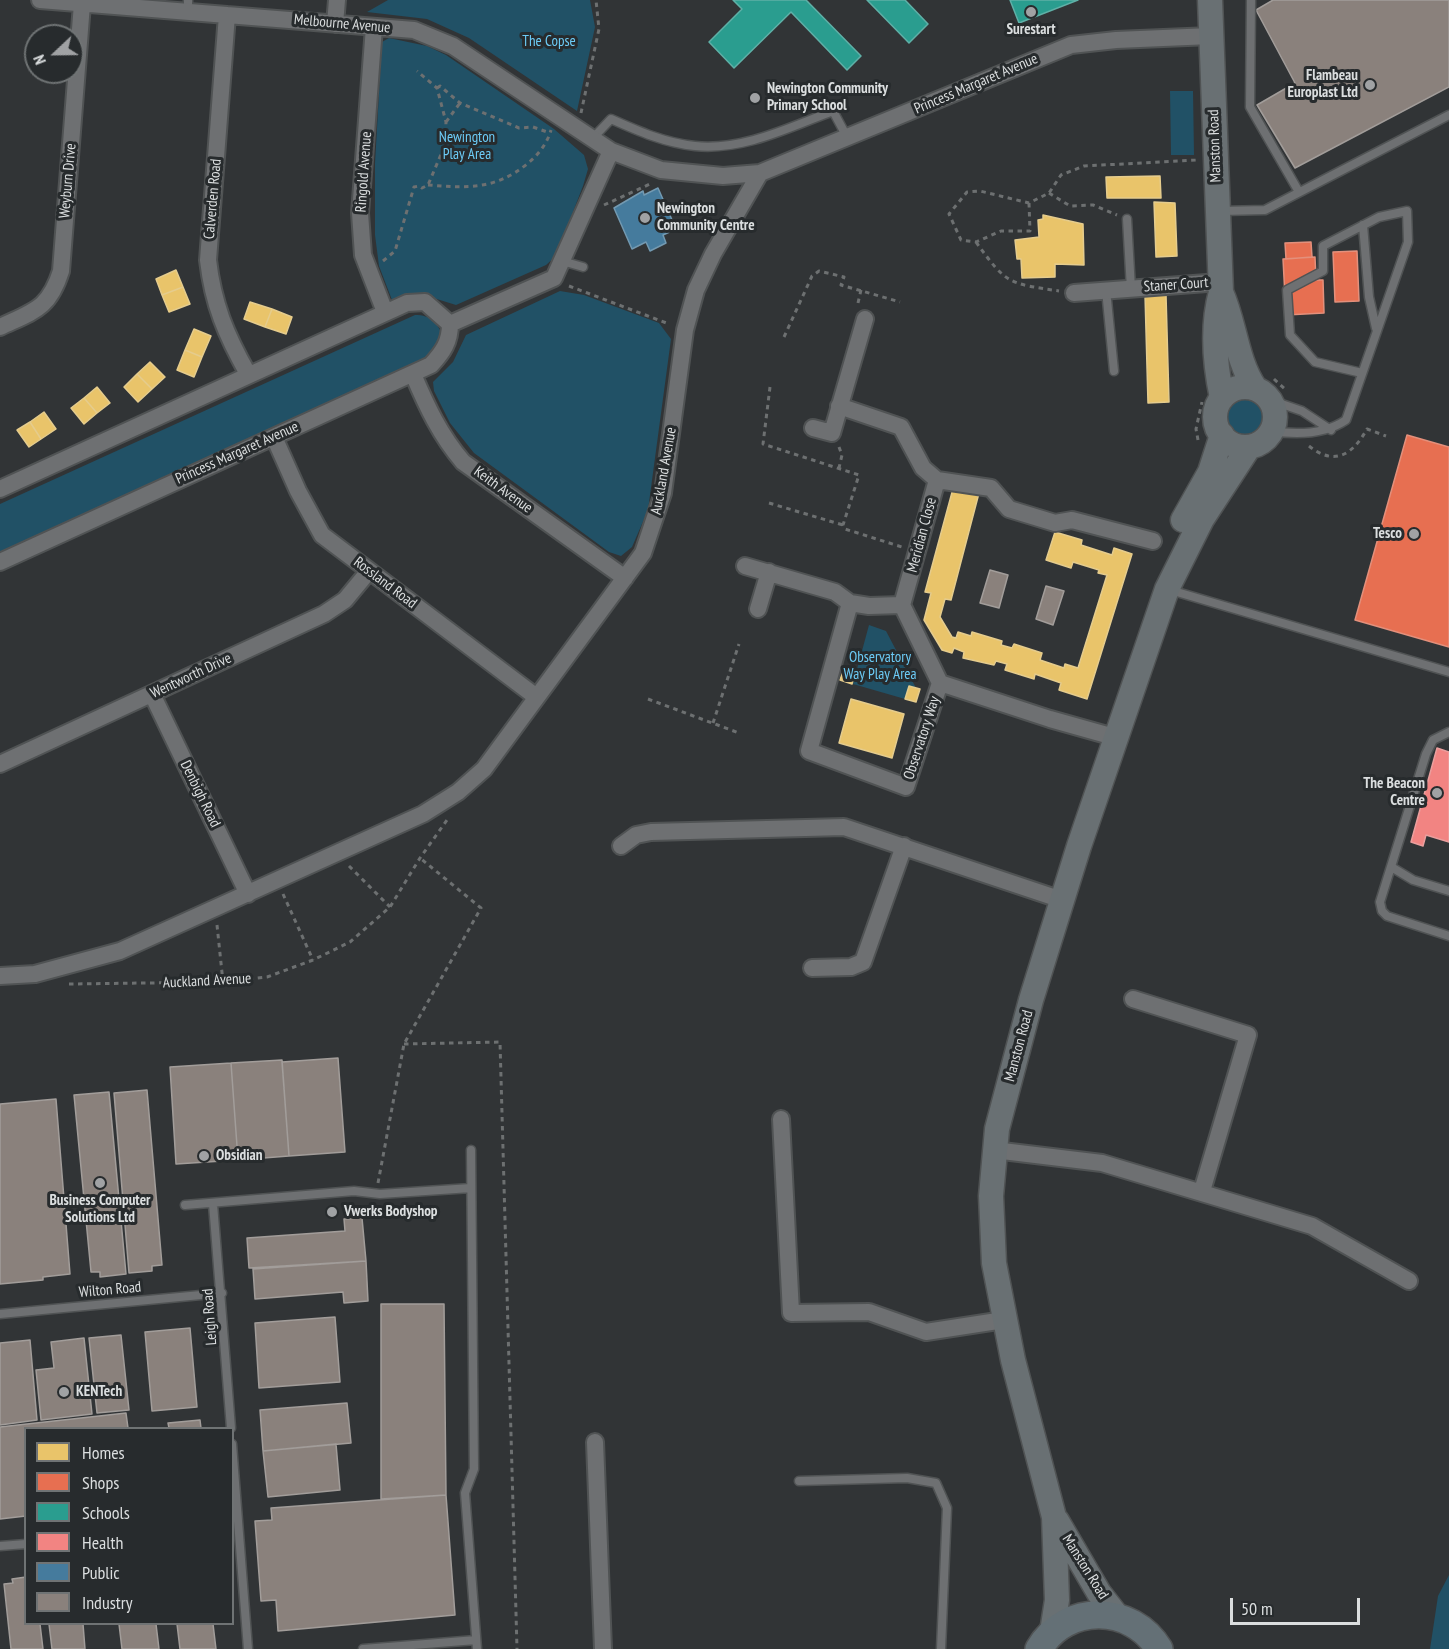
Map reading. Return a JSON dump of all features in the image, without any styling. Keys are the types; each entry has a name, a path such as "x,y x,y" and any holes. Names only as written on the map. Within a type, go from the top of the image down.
{"main road":[{"name":"Manston Road","path":"1167,589 1170,547 1210,472 1222,435 1216,416 1222,398 1219,383 1216,312 1221,287 1210,0"},
{"name":"Manston Road","path":"1045,1641 1057,1600 1054,1517 1004,1320 994,1263 992,1230 994,1150 997,1130 1031,1000 1114,737 1167,589 1202,519 1249,447 1283,433 1264,387 1248,377 1232,316 1221,287"},
{"path":"1222,398 1237,388 1264,387"},
{"path":"1222,435 1237,445 1249,447"},
{"name":"Manston Road","path":"1054,1517 1099,1593 1117,1616"},
{"path":"1045,1641 1076,1618 1089,1614 1117,1616 1140,1628 1159,1649"}],"street":[{"name":"Melbourne Avenue","path":"40,0 82,4 188,6 227,15 414,30 435,37 610,151"},
{"path":"335,24 337,0"},
{"name":"Weyburn Drive","path":"0,327 43,307 54,292 61,271 82,4"},
{"name":"Calverden Road","path":"227,15 208,260 212,295 227,337 248,374"},
{"name":"Ringold Avenue","path":"374,27 360,213 363,255 385,312"},
{"name":"Princess Margaret Avenue","path":"610,151 636,162 675,172 723,176 760,173 1071,45 1116,40 1211,36"},
{"path":"0,489 407,303 425,302 450,324 554,278 610,151"},
{"name":"Auckland Avenue","path":"0,976 35,974 120,951 423,814 458,792 484,769 535,696 625,578 646,545 663,494 685,330 696,290 760,173"},
{"name":"Staner Court","path":"1074,293 1221,287"},
{"path":"813,428 831,433 865,319"},
{"name":"Princess Margaret Avenue","path":"0,562 431,365 444,351 450,335 450,324"},
{"name":"Keith Avenue","path":"413,374 429,413 443,439 464,462 625,578"},
{"path":"839,406 901,427 923,468 937,480"},
{"name":"Rossland Road","path":"274,437 298,491 322,535 535,696"},
{"name":"Meridian Close","path":"902,605 937,480 991,488 1009,509 1050,522 1072,520 1153,541"},
{"path":"745,566 835,592 850,603 869,606 902,605 940,683 1114,737"},
{"name":"Wentworth Drive","path":"0,764 324,614 345,600 369,571"},
{"path":"758,609 769,572"},
{"name":"Observatory Way","path":"850,603 809,751 906,787 940,683"},
{"name":"Denbigh Road","path":"152,694 248,894"},
{"path":"621,846 636,835 651,832 844,827 1062,900"},
{"path":"812,968 851,967 863,962 904,846"},
{"path":"1133,999 1248,1035 1202,1191"},
{"path":"782,1119 791,1313 869,1312 926,1332 1004,1320"},
{"path":"994,1150 1102,1163 1202,1191 1312,1226 1409,1281"},
{"path":"595,1442 603,1649"}],"lane":[{"path":"1251,0 1250,107 1299,192"},
{"path":"592,139 611,118 659,139 696,146 741,142 779,133 833,111 847,137"},
{"path":"1218,212 1265,210 1449,115"},
{"path":"1283,433 1331,430 1346,420 1362,373 1376,328 1408,242 1407,211 1378,217 1323,246 1323,271 1287,290 1290,335 1315,362 1362,373"},
{"name":"Staner Court","path":"1127,219 1131,289"},
{"path":"1363,225 1369,297 1376,328"},
{"path":"562,261 583,267"},
{"path":"1106,291 1114,371"},
{"path":"1264,387 1331,430"},
{"path":"1167,589 1449,672"},
{"path":"1449,732 1433,740 1426,754 1393,868 1380,902 1382,911 1387,916 1449,936"},
{"path":"1393,868 1413,880 1449,891"},
{"path":"363,1649 477,1644 465,1493 474,1469 471,1150"},
{"path":"185,1205 354,1191 376,1194 471,1188"},
{"name":"Leigh Road","path":"213,1204 222,1293 231,1427"},
{"name":"Wilton Road","path":"0,1314 222,1293"},
{"path":"799,1481 907,1478 936,1483 947,1508 941,1649"},
{"path":"234,1498 248,1649"},
{"path":"0,1546 24,1544"}],"path":[{"path":"577,129 599,29 596,0"},
{"path":"417,71 437,88 446,123 445,146 428,185"},
{"path":"437,88 440,86 460,103 519,128 533,127 550,133"},
{"path":"446,123 460,103"},
{"path":"367,266 381,262 395,251 414,187 422,188 428,185 473,188 510,177 544,147 555,114"},
{"path":"1029,203 1030,231 1001,231 976,242 961,240 949,214 967,192 980,191 1029,203 1049,193 1061,175 1084,166 1215,159"},
{"path":"581,216 675,172"},
{"path":"1049,193 1070,206 1093,205 1127,219"},
{"path":"976,242 996,270 1013,284 1074,293"},
{"path":"784,337 812,276 819,271 844,277 841,285 900,302"},
{"path":"554,278 574,290 685,330"},
{"path":"770,387 763,444 859,475 843,525"},
{"path":"1264,387 1286,390 1306,402 1302,411"},
{"path":"1283,433 1294,442 1303,441 1326,455 1342,456 1358,446 1367,429 1386,436"},
{"path":"769,503 843,525 846,529 918,552"},
{"path":"712,723 739,644"},
{"path":"648,699 739,733"},
{"name":"Auckland Avenue","path":"63,968 69,984 223,982 267,977 313,960 350,942 390,907 420,858 452,814"},
{"path":"337,853 390,907"},
{"path":"376,1194 404,1044 481,908 420,858"},
{"path":"277,881 313,960"},
{"path":"215,909 223,982"},
{"path":"404,1044 500,1042 517,1649"}],"green space":[{"name":"The Copse","path":"388,0 590,0 595,27 577,111 469,38 427,19 367,12"},
{"name":"Newington Play Area","path":"389,38 427,46 446,55 554,129 584,155 588,169 583,186 556,256 546,265 456,305 427,296 392,300 379,266 375,235 375,163 382,42"},
{"path":"1170,91 1193,91 1194,155 1171,155"},
{"path":"560,291 584,295 659,323 671,339 648,510 632,547 621,556 609,552 474,453 450,423 434,391 433,382 453,362 466,335"},
{"path":"415,315 430,318 439,328 443,337 436,354 0,557 0,504"},
{"path":"1245,400 1257,405 1262,417 1257,429 1245,434 1233,429 1228,417 1233,405"},
{"name":"Observatory Way Play Area","path":"869,625 886,631 916,688 909,686 905,699 853,684"},
{"path":"1449,1575 1449,1649 1430,1649 1438,1596"}],"building: Homes":[{"path":"1160,176 1161,198 1107,198 1106,177"},
{"path":"1154,202 1175,203 1177,256 1156,257"},
{"path":"1043,215 1083,224 1084,265 1055,264 1055,277 1022,278 1021,259 1017,259 1015,240 1039,237 1038,220 1043,219"},
{"path":"176,270 183,287 162,295 156,279"},
{"path":"183,287 190,304 169,312 162,295"},
{"path":"1145,295 1166,295 1169,402 1148,403"},
{"path":"250,302 272,309 265,327 244,319"},
{"path":"272,309 292,317 286,334 265,327"},
{"path":"194,329 211,336 202,357 185,350"},
{"path":"185,350 202,357 194,377 177,370"},
{"path":"150,362 165,377 152,389 137,374"},
{"path":"137,374 152,389 138,402 124,387"},
{"path":"97,387 110,403 97,413 84,398"},
{"path":"84,398 97,413 84,424 71,408"},
{"path":"44,412 56,429 41,439 30,422"},
{"path":"30,422 41,439 29,447 17,430"},
{"path":"954,485 979,493 951,600 945,599 940,617 952,637 956,638 958,632 971,636 972,632 1002,641 1001,645 1012,648 1014,644 1042,653 1040,660 1064,668 1065,664 1078,668 1107,575 1098,573 1099,570 1073,562 1071,568 1046,560 1055,532 1082,540 1081,545 1112,555 1114,548 1132,554 1087,699 1059,690 1061,683 1035,674 1034,679 1005,670 1007,664 996,661 994,665 963,658 964,652 954,648 952,653 942,650 924,620 931,593 925,592"},
{"path":"844,669 855,673 852,684 840,680"},
{"path":"909,686 920,689 916,702 905,699"},
{"path":"851,699 904,714 892,758 839,743"}],"building: Shops":[{"path":"1311,242 1312,257 1286,259 1285,243"},
{"path":"1357,251 1359,301 1335,302 1333,252"},
{"path":"1315,257 1316,280 1323,280 1324,313 1286,315 1283,259"},
{"name":"Tesco","path":"1407,435 1449,447 1449,647 1355,620"}],"building: Schools":[{"path":"733,0 806,0 861,56 847,70 791,12 734,68 709,42 742,9"},
{"path":"867,0 905,0 928,24 909,43"},
{"name":"Surestart","path":"1010,0 1078,0 1019,23"}],"building: Health":[{"name":"The Beacon Centre","path":"1437,748 1449,752 1449,842 1426,835 1423,846 1411,842"}],"building: Public":[{"name":"Newington Community Centre","path":"658,188 676,229 663,235 666,243 650,251 646,242 632,249 614,208 643,191 644,195"}],"building: Industry":[{"name":"Flambeau Europlast Ltd","path":"1273,0 1449,0 1449,87 1295,168 1257,105 1295,83 1256,10"},
{"path":"990,570 1008,575 999,608 980,603"},
{"path":"1046,586 1064,591 1053,625 1036,619"},
{"path":"338,1058 345,1152 289,1156 282,1062"},
{"path":"282,1060 289,1156 238,1160 231,1063"},
{"path":"231,1063 238,1160 176,1164 170,1067"},
{"path":"147,1090 162,1265 152,1266 152,1271 129,1273 114,1093"},
{"name":"Business Computer Solutions Ltd","path":"109,1092 126,1274 100,1277 100,1272 91,1272 74,1095"},
{"path":"56,1099 70,1274 43,1277 43,1280 0,1284 0,1104"},
{"path":"362,1218 366,1261 249,1268 247,1238 345,1231 344,1219"},
{"path":"366,1261 368,1301 344,1303 343,1292 255,1299 253,1269"},
{"path":"381,1304 444,1304 446,1495 381,1499"},
{"path":"335,1317 340,1382 259,1388 255,1323"},
{"path":"190,1328 197,1407 152,1411 145,1332"},
{"path":"121,1335 129,1410 97,1413 89,1338"},
{"name":"KENTech","path":"84,1338 92,1414 41,1420 36,1370 54,1368 51,1342"},
{"path":"30,1340 37,1420 0,1425 0,1343"},
{"path":"347,1403 351,1443 263,1451 260,1410"},
{"path":"126,1413 128,1427 24,1427 24,1516 0,1519 0,1427"},
{"path":"200,1420 201,1427 169,1427 168,1423"},
{"path":"336,1444 340,1490 268,1497 263,1451"},
{"path":"446,1495 455,1615 278,1631 276,1600 261,1601 255,1521 272,1520 271,1508"},
{"path":"24,1577 24,1625 40,1625 43,1649 11,1649 4,1584 13,1583 12,1579"},
{"path":"49,1625 83,1625 85,1649 52,1649"},
{"path":"119,1625 156,1625 159,1649 122,1649"},
{"path":"177,1625 213,1625 216,1649 180,1649"}],"place":[{"name":"Surestart","path":"1031,12"},
{"name":"Flambeau Europlast Ltd","path":"1370,85"},
{"name":"Newington Community Primary School","path":"755,98"},
{"name":"Newington Community Centre","path":"645,218"},
{"name":"Tesco","path":"1414,534"},
{"name":"The Beacon Centre","path":"1437,793"},
{"name":"Obsidian","path":"204,1156"},
{"name":"Business Computer Solutions Ltd","path":"100,1183"},
{"name":"Vwerks Bodyshop","path":"332,1212"},
{"name":"KENTech","path":"64,1392"}]}
